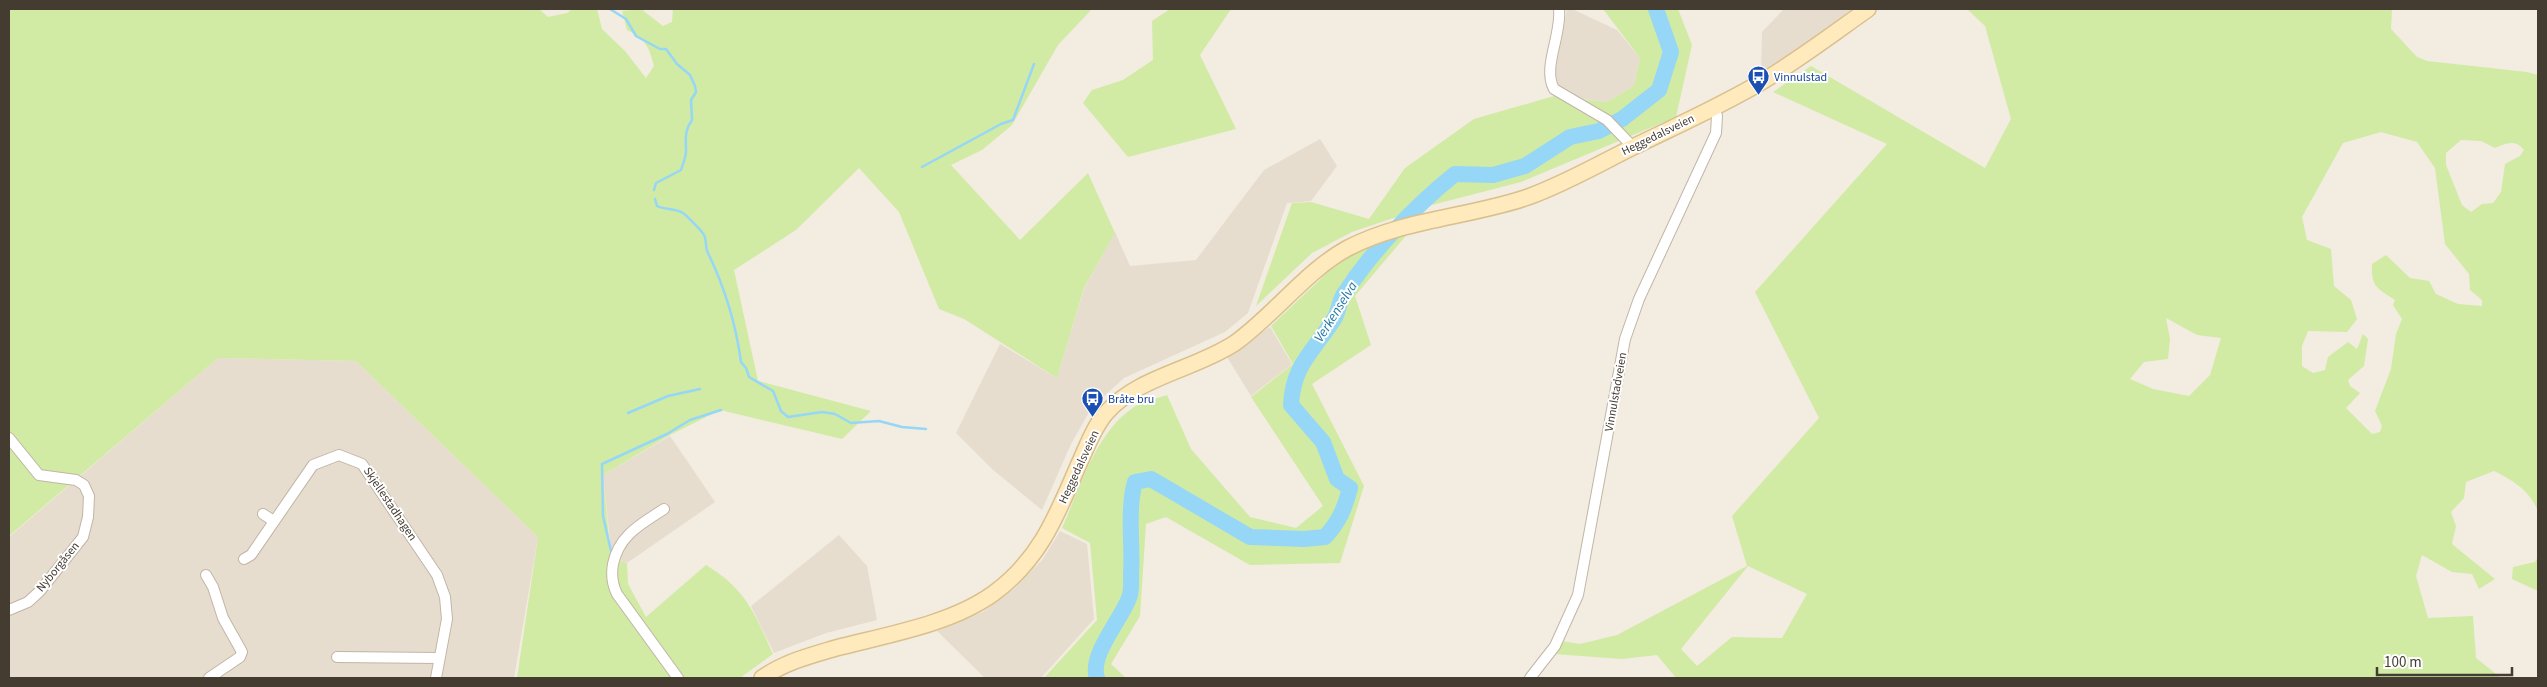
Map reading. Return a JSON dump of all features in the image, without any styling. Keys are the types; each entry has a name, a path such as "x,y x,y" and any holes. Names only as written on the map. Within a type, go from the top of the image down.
{"main road":[{"name":"Heggedalsveien","path":"762,678 774,670 806,656 944,618 976,604 994,592 1024,566 1044,539 1095,430 1105,415 1118,402 1143,386 1219,352 1265,319 1336,255 1362,242 1391,232 1430,221 1504,205 1530,196 1714,108 1782,69 1868,9"}],"street":[{"path":"1559,9 1558,32 1550,82 1560,94 1608,120 1633,147"},
{"name":"Vinnulstadveien","path":"1530,678 1555,646 1578,595 1625,339 1639,299 1716,133 1717,116 1714,108"},
{"name":"Nyborgåsen","path":"9,438 39,475 76,480 84,485 89,496 88,516 83,536 40,591 28,602 9,610"},
{"name":"Skjellestadhagen","path":"244,559 250,555 272,520 313,465 339,454 362,464 429,562 445,597 448,619 436,678"},
{"path":"664,509 632,530 621,543 615,553 612,580 617,594 678,678"},
{"path":"263,514 272,520"},
{"path":"206,575 213,587 223,618 242,652 240,656 209,678"},
{"path":"337,658 439,658"}],"shaded area":[{"path":"1567,9 1572,9 1617,30 1640,58 1634,86 1607,102 1569,97 1553,83"},
{"path":"1784,9 1858,9 1761,77 1762,32"},
{"path":"1320,139 1337,166 1311,201 1287,203 1248,313 1225,332 1124,378 1092,407 1071,444 1042,510 992,469 956,433 1000,344 1057,378 1084,289 1115,232 1130,266 1196,260 1264,170"},
{"path":"1270,327 1292,364 1251,396 1227,357"},
{"path":"218,358 356,361 538,537 514,678 9,678 9,537"},
{"path":"670,436 715,502 627,563 612,559 603,475"},
{"path":"1060,531 1087,544 1094,619 1041,678 985,678 937,631 983,612 1015,588 1043,559"},
{"path":"839,535 867,566 877,620 826,633 774,653 751,606"}],"green space":[{"path":"9,9 539,9 548,17 567,13 572,9 597,9 602,29 625,51 646,78 654,66 650,54 643,40 627,30 622,11 641,9 663,26 672,22 673,9 1092,9 1058,45 1012,125 982,150 951,165 1020,240 1088,173 1115,233 1084,288 1057,378 964,319 939,309 899,212 859,168 796,230 734,270 758,381 871,411 842,439 720,410 670,435 603,475 611,559 627,563 628,584 646,617 706,565 731,583 740,593 761,627 773,654 740,678 517,678 538,537 356,361 218,358 9,536"},
{"path":"1170,9 1231,9 1200,55 1236,129 1128,157 1083,103 1092,90 1123,80 1153,60 1152,21"},
{"path":"1603,9 1678,9 1692,45 1676,117 1521,182 1432,205 1352,232 1312,253 1256,306 1292,203 1311,202 1369,219 1405,168 1474,119 1554,96 1607,102 1634,86 1640,58"},
{"path":"1967,9 2392,9 2391,29 2417,57 2427,61 2527,72 2538,75 2538,511 2530,497 2520,487 2494,471 2466,482 2464,498 2451,512 2456,526 2452,544 2495,579 2479,589 2472,574 2452,572 2422,555 2416,576 2428,618 2473,616 2476,658 2501,678 1676,678 1657,655 1622,659 1554,654 1561,641 1580,644 1617,635 1747,566 1732,516 1819,418 1755,292 1887,144 1773,92 1811,66 1985,168 2011,119 1985,26","holes":["2381,132 2417,142 2435,168 2445,244 2469,274 2470,290 2482,300 2482,306 2458,304 2436,294 2429,281 2410,278 2386,255 2372,264 2373,278 2376,286 2395,300 2393,305 2402,319 2396,334 2391,369 2375,411 2382,426 2380,432 2372,434 2346,408 2360,393 2350,386 2348,380 2364,366 2368,339 2363,334 2357,349 2348,342 2328,357 2325,370 2313,373 2302,366 2302,346 2308,331 2347,332 2357,319 2351,300 2334,286 2331,249 2307,240 2302,217 2343,143","2461,140 2481,141 2495,148 2514,143 2524,150 2520,156 2505,164 2501,192 2493,203 2482,204 2471,212 2462,205 2446,165 2446,153","2166,318 2197,335 2221,338 2210,375 2189,396 2153,389 2130,379 2144,362 2168,359 2170,339","1748,566 1807,594 1782,638 1732,637 1697,666 1681,649"]},
{"path":"1409,232 1355,296 1371,345 1312,384 1364,486 1340,563 1250,565 1166,517 1146,524 1140,616 1111,664 1126,678 1044,678 1097,620 1090,543 1062,528 1092,458 1102,442 1113,426 1126,413 1141,403 1167,395 1191,449 1250,517 1296,528 1323,506 1251,397 1293,364 1271,326 1328,272 1356,252"},
{"path":"2538,557 2538,591 2512,579 2513,567 2535,562"}],"waterway":[{"path":"610,9 626,19 636,36 660,49 666,49 677,64 690,75 695,86 696,92 691,100 692,120 687,131 686,153 681,170 656,183 654,190"},
{"name":"Verkenselva","path":"1097,678 1096,669 1102,648 1125,607 1131,592 1131,504 1135,482 1151,479 1250,537 1304,539 1325,537 1341,514 1350,488 1337,479 1323,442 1291,405 1300,368 1334,319 1344,294 1395,230 1455,174 1493,175 1525,166 1570,137 1599,131 1622,119 1659,90 1671,52 1656,9"},
{"path":"922,167 1001,124 1013,120 1034,64"},
{"path":"655,199 657,206 683,213 704,235 707,251 729,306 741,362 746,368 749,377 773,391 781,411 788,417 822,412 835,414 851,423 879,421 902,427 926,429"},
{"path":"628,413 668,396 700,389"},
{"path":"611,551 603,516 602,464 667,434 690,420 721,410"}],"place":[{"name":"Vinnulstad","path":"1758,96"},
{"name":"Bråte bru","path":"1092,418"}]}
